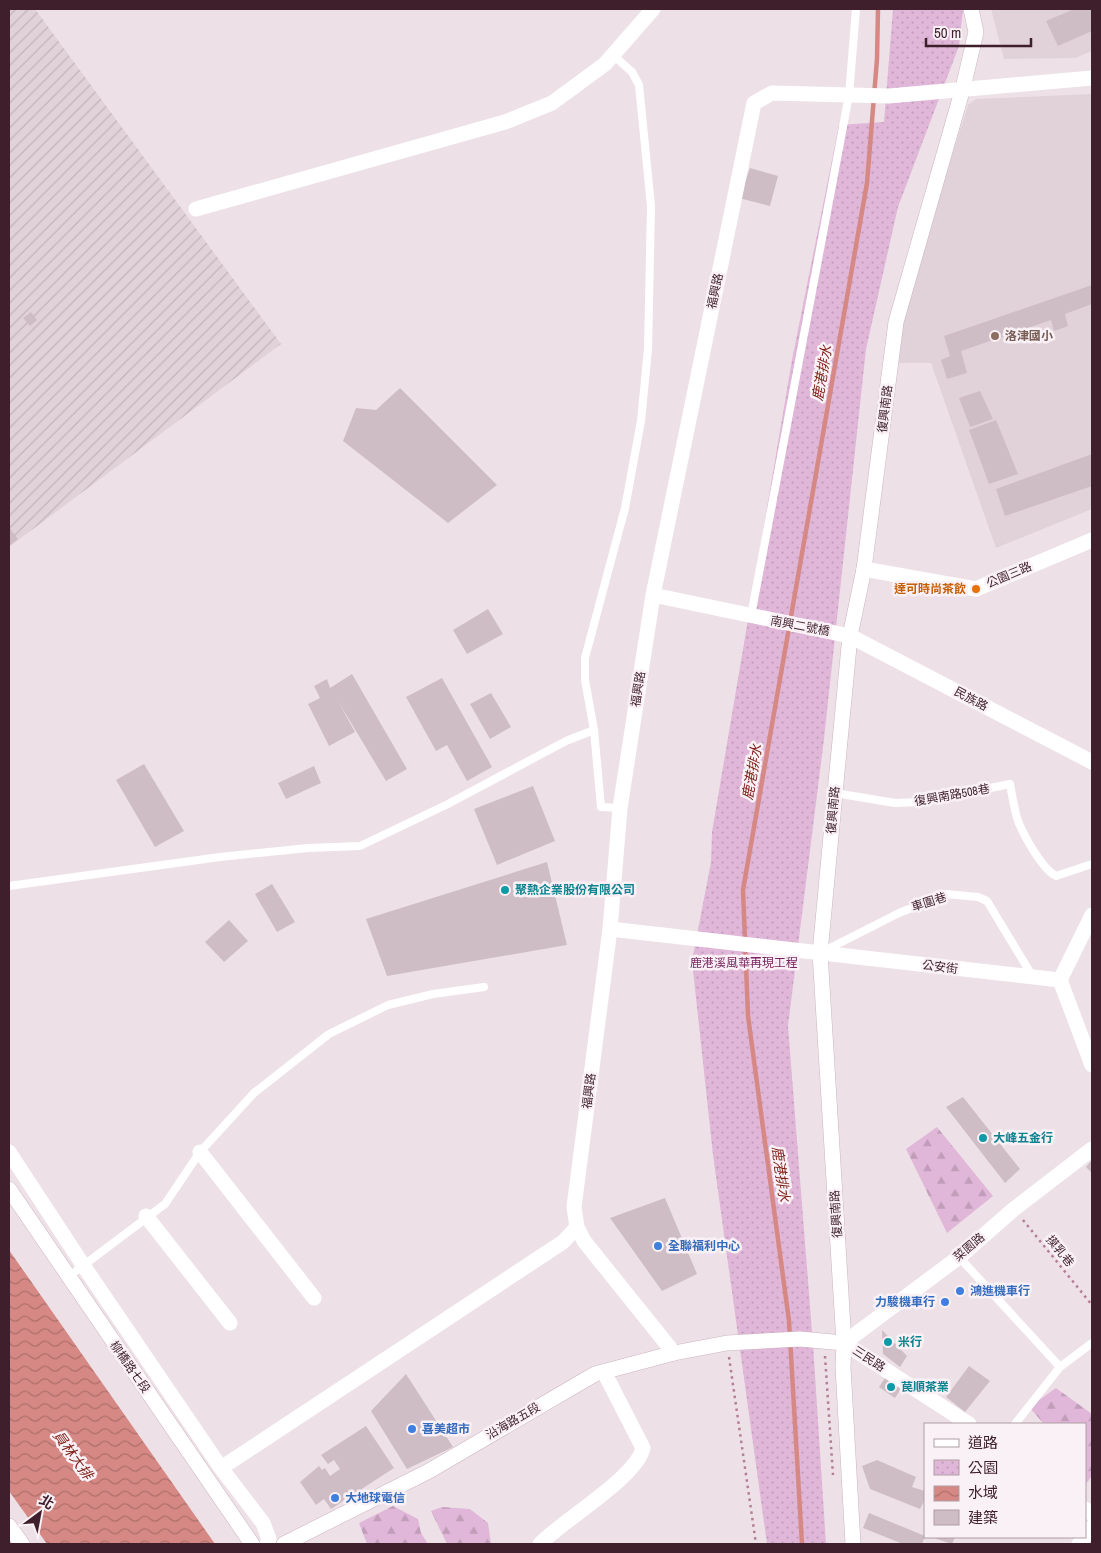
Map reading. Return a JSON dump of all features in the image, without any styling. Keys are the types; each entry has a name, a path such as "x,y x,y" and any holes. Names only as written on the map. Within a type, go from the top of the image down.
{"street":[{"path":"196,209 505,122 552,103 605,64 653,9"},
{"name":"復興南路","path":"853,1544 843,1367 844,1343 820,953 850,636 864,569 896,322 963,88 976,32 971,9"},
{"path":"852,95 889,96 1092,78"},
{"name":"福興路","path":"674,1353 584,1241 577,1226 574,1206 610,929 620,808 653,595 754,102 772,93 852,95"},
{"name":"公園三路","path":"864,569 976,589 1091,542"},
{"name":"南興二號橋","path":"653,595 850,636"},
{"name":"民族路","path":"850,636 1092,762"},
{"path":"1091,1057 1060,980 1092,915"},
{"name":"公安街","path":"610,929 1060,980"},
{"name":"菜園路","path":"844,1343 959,1257 1014,1209 1092,1150"},
{"path":"9,1152 83,1265 222,1468 263,1523 269,1539 267,1544"},
{"path":"200,1152 314,1298"},
{"name":"柳橋路七段","path":"9,1189 68,1278 252,1544"},
{"path":"146,1216 230,1322"},
{"path":"222,1468 563,1242 577,1226"},
{"name":"沿海路五段","path":"284,1544 429,1471 595,1374 674,1353 727,1343 800,1339 844,1343"},
{"name":"三民路","path":"844,1343 967,1423"},
{"path":"540,1544 625,1475 641,1458 643,1448 604,1372"},
{"path":"9,1526 22,1544"}],"lane":[{"path":"751,616 852,95 856,9"},
{"path":"613,55 632,72 639,85 651,206 648,349 641,421 625,508 585,658 584,680 594,730 601,807 620,808"},
{"path":"9,886 220,858 308,848 360,846 446,805 566,741 594,730"},
{"name":"復興南路508巷","path":"834,792 903,803 920,802 1010,784 1018,820 1041,861 1051,873 1056,876 1092,864"},
{"name":"車圍巷","path":"820,953 898,913 946,894 978,897 987,901 1033,977"},
{"path":"68,1278 146,1216 165,1204 200,1152 254,1093 329,1034 388,1005 433,994 484,987"},
{"path":"959,1257 1060,1367"},
{"path":"1017,1423 1060,1367 1092,1344"}],"path":[{"name":"摸乳巷","path":"1014,1209 1092,1305"},
{"path":"727,1343 756,1544"},
{"path":"824,1355 834,1484"}],"shaded area":[{"path":"9,9 35,9 281,344 9,547"},
{"path":"991,9 1092,9 1092,51 1075,58 1004,59"},
{"name":"洛津國小","path":"1092,94 1092,509 996,548 931,363 892,363 903,310 968,105 976,99"}],"green space":[{"name":"鹿港溪風華再現工程","path":"893,9 963,9 959,46 898,207 866,349 824,739 788,1026 813,1344 826,1544 767,1544 713,1155 692,961 711,862 712,832 792,360 839,125 884,122"},
{"path":"937,1127 993,1196 947,1233 906,1149"},
{"path":"1056,1388 1092,1414 1092,1476 1086,1484 1086,1423 1043,1423 1029,1407"},
{"path":"393,1506 418,1519 421,1533 428,1544 367,1544 359,1523"},
{"path":"442,1507 470,1509 488,1523 491,1544 447,1544 431,1511"}],"water":[{"name":"員林大排","path":"9,1250 215,1544 47,1544 9,1491"}],"building":[{"path":"1074,9 1092,9 1092,31 1058,46 1046,21"},
{"path":"750,168 778,176 770,206 739,198"},
{"path":"1092,285 1092,304 1065,314 1068,326 1054,331 1051,320 961,351 967,373 947,379 941,360 950,356 944,336"},
{"path":"31,312 37,320 30,326 23,318"},
{"path":"400,388 497,485 448,523 343,441 356,408 376,410"},
{"path":"980,391 993,419 970,427 959,398"},
{"path":"996,420 1018,474 989,484 969,430"},
{"path":"1092,454 1092,486 1005,516 996,489"},
{"path":"9,527 18,539 9,546"},
{"path":"488,609 503,634 467,654 453,630"},
{"path":"352,674 407,769 386,781 338,701 355,732 329,746 308,704 320,698 314,686 327,679 330,688"},
{"path":"442,678 492,767 467,781 447,745 436,751 406,697"},
{"path":"491,693 511,727 490,739 470,704"},
{"path":"144,764 184,831 155,847 116,780"},
{"path":"314,766 321,783 286,799 278,783"},
{"path":"533,786 555,841 497,865 474,809"},
{"name":"聚熱企業股份有限公司","path":"547,862 567,945 387,976 366,919"},
{"path":"272,884 295,922 277,932 255,894"},
{"path":"229,920 248,941 224,962 205,942"},
{"name":"大峰五金行","path":"963,1097 1020,1169 1005,1183 946,1107"},
{"path":"1092,1160 1092,1173 1086,1167"},
{"name":"全聯福利中心","path":"665,1198 697,1274 662,1291 610,1218"},
{"name":"米行","path":"882,1330 907,1356 900,1367 883,1354"},
{"path":"969,1366 990,1381 965,1412 946,1397"},
{"name":"喜美超市","path":"406,1374 453,1447 407,1469 371,1411"},
{"name":"苠順茶業","path":"887,1375 903,1386 895,1398 879,1387"},
{"path":"366,1426 394,1468 331,1509 324,1499 316,1505 300,1482 319,1466 322,1470 325,1468 330,1476 340,1469 334,1460 328,1464 321,1455"},
{"path":"877,1460 916,1477 912,1487 924,1491 924,1501 920,1509 870,1489 862,1466"},
{"path":"869,1513 924,1536 924,1538 922,1544 903,1544 863,1528"},
{"path":"934,1538 955,1538 952,1544"}],"waterway":[{"name":"鹿港排水","path":"802,1544 789,1321 748,1016 743,890 867,183 877,59 878,9"}],"place":[{"name":"洛津國小","path":"995,336"},
{"name":"達可時尚茶飲","path":"976,589"},
{"name":"聚熱企業股份有限公司","path":"505,890"},
{"name":"大峰五金行","path":"983,1138"},
{"name":"全聯福利中心","path":"658,1246"},
{"name":"鴻進機車行","path":"960,1291"},
{"name":"力駿機車行","path":"945,1302"},
{"name":"米行","path":"888,1342"},
{"name":"苠順茶業","path":"891,1387"},
{"name":"喜美超市","path":"412,1429"},
{"name":"大地球電信","path":"335,1498"}]}
